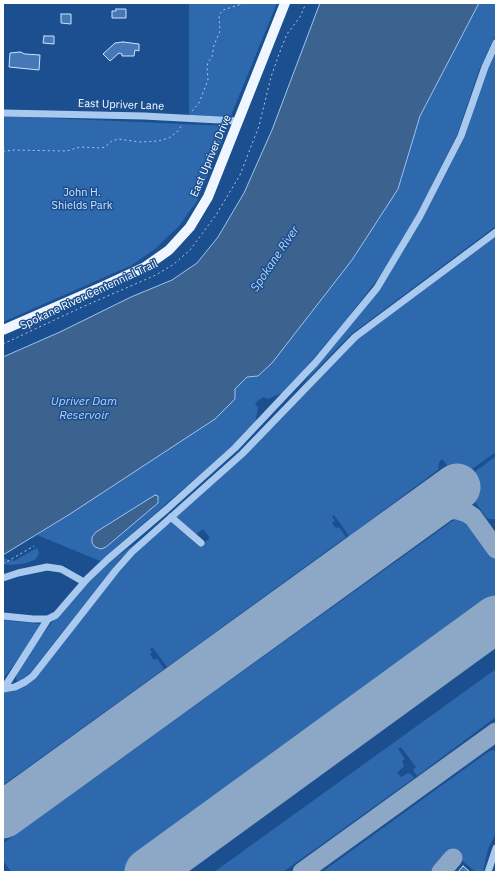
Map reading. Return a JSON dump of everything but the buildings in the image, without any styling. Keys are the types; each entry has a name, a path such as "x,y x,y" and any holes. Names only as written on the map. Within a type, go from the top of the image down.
{"main road":[{"name":"East Upriver Drive","path":"3,330 145,267 168,250 190,227 208,197 285,3"}],"street":[{"path":"3,616 48,619 56,615 84,582 108,559 235,448 316,362 377,288 420,216 461,136 484,67 496,43"},
{"name":"East Upriver Lane","path":"3,112 238,121"},
{"path":"4,688 20,684 32,676 116,570 138,547 242,454 355,337 496,232"},
{"path":"171,517 201,543"},
{"path":"3,578 18,573 48,567 61,570 84,582"},
{"path":"4,688 48,619"},
{"path":"488,872 496,848"}],"path":[{"path":"3,152 12,150 67,151 80,146 102,148 118,139 140,142 158,141 170,138 177,132 199,103 208,80 206,67 212,57 214,45 220,31 219,15 223,10 245,3"},
{"name":"Spokane River Centennial Trail","path":"3,344 156,275 174,264 190,250 216,216 240,175 259,126 271,77 279,54 288,34 300,17 306,3"},
{"path":"3,564 34,546"}],"green space":[{"path":"159,3 277,3 230,118 189,116 189,4"},
{"path":"479,3 496,3 496,34 479,70 457,135 407,235 377,280 349,316 286,391 268,399 263,397 255,403 258,408 255,423 233,446 100,561 37,535 215,419 235,389 247,377 258,376 272,363 352,260 398,189 420,116"},
{"path":"496,50 496,226 350,335 301,386 381,286 425,214 464,138 487,68"},
{"name":"John H. Shields Park","path":"3,116 228,126 197,201 179,226 155,249 132,265 3,322"},
{"path":"496,235 496,452 458,479 442,459 438,466 439,469 349,536 334,515 332,517 335,520 332,523 336,528 339,527 346,537 167,667 152,647 150,649 152,652 150,654 154,660 157,658 164,669 3,785 3,692 16,691 25,686 34,678 118,573 135,554 171,521 199,547 210,538 203,529 195,535 175,517 355,338"},
{"path":"496,456 496,519 489,519 461,482"},
{"path":"457,519 467,520 472,524 496,560 496,640 175,872 11,872 3,860 3,846 5,842"},
{"path":"139,541 120,559 30,673 23,680 17,681 17,674 35,644 53,621 91,578 109,562"},
{"path":"37,548 39,553 36,559 27,563 12,565 3,564 3,556 6,559 14,561"},
{"path":"3,620 40,624 40,626 22,654 3,679"},
{"path":"496,669 496,717 417,776 413,770 416,767 401,747 398,749 405,759 402,761 404,766 397,773 401,777 408,773 414,778 283,872 214,872"},
{"path":"492,750 496,751 496,833 488,849 483,872 476,872 451,852 434,872 322,872 488,752"}],"water":[{"name":"Upriver Dam Reservoir","path":"320,3 479,3 420,116 398,189 352,260 272,363 258,376 247,377 235,389 235,399 215,419 70,514 3,555 3,357 60,332 131,297 172,280 197,263 218,237 244,193 272,130"},
{"path":"155,495 158,496 158,503 106,547 101,549 95,547 92,543 92,537 96,532"}],"taxiway":[{"path":"427,509 457,510 467,513 473,517 496,549"},
{"path":"302,872 496,732"},
{"path":"441,872 453,858"}],"runway":[{"path":"3,815 457,487"},
{"path":"148,872 496,619"}],"water label":[{"name":"Spokane River","path":"275,259"}]}
